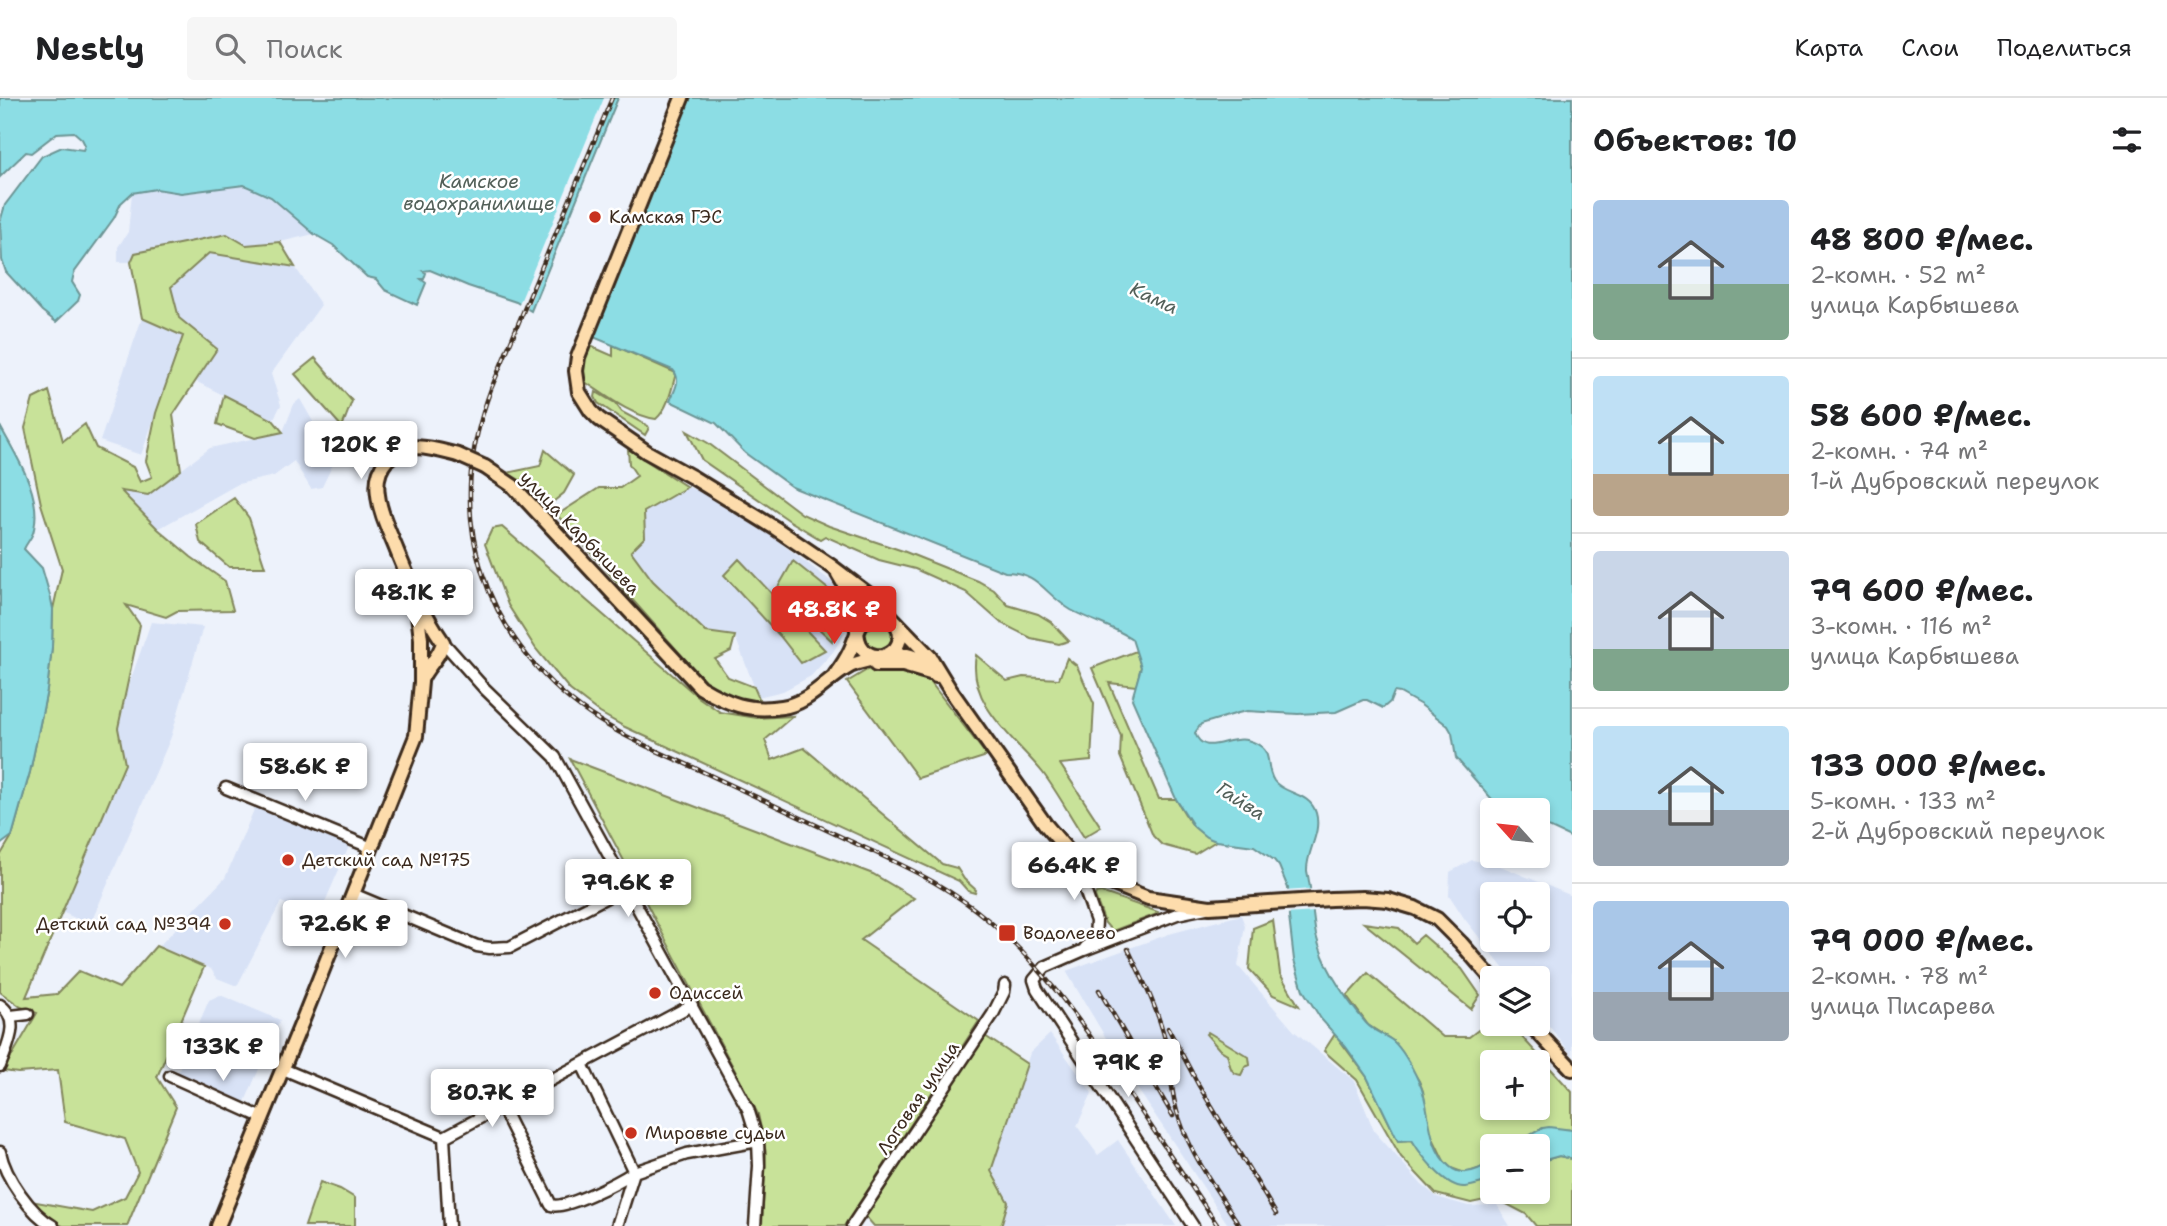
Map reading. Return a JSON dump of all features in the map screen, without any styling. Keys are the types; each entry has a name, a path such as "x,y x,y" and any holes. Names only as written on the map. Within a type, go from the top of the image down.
{"main road":[{"path":"682,98 578,357 576,370 579,392 591,411 636,445 831,566 872,597 925,651 1045,824 1074,858 1103,880 1136,895 1210,907 1331,899 1388,900 1415,908 1437,919 1481,966"},
{"name":"улица Карбышева","path":"443,642 416,598 378,497 379,474 392,455 408,447 427,447 458,455 485,467 513,486 700,687 724,702 764,709 788,706 812,695 835,675 858,663 884,656"},
{"path":"831,566 847,590 863,650 875,656 900,654 915,657 949,688"},
{"path":"218,1226 416,736 421,682 421,639 416,598"},
{"path":"858,629 871,615 882,614 893,619 899,629 899,640 894,650 884,656"},
{"name":"улица Карбышева","path":"835,675 850,651 858,629"},
{"path":"421,639 435,631"},
{"path":"421,682 443,642"},
{"path":"835,675 861,667 894,664 919,668 934,675 949,688"},
{"path":"1541,1036 1572,1069"}],"street":[{"name":"улица Карбышева","path":"443,642 484,688 555,757 692,1005 748,1110 758,1142 755,1226"},
{"path":"435,660 455,657"},
{"path":"226,788 372,848"},
{"path":"1074,858 1096,921 1095,938 1084,950"},
{"path":"353,894 477,946 490,948 510,947 628,886"},
{"path":"1193,1226 1037,989 1034,980 1041,970 1050,964 1177,914 1210,907"},
{"name":"Логовая улица","path":"852,1226 1000,1003 1005,985"},
{"path":"0,1005 11,1016 13,1024 0,1066"},
{"path":"444,1137 692,1005"},
{"path":"11,1016 28,1014"},
{"path":"582,1064 634,1172 617,1226"},
{"path":"283,1069 444,1137"},
{"path":"170,1076 263,1118"},
{"path":"502,1107 551,1205 562,1206 619,1182 634,1172 687,1154 758,1142"},
{"path":"444,1137 449,1226"},
{"path":"0,1152 21,1194 38,1216 53,1226"}],"shaded area":[{"path":"244,185 271,197 314,234 280,242 136,253 131,262 118,262 118,247 128,232 132,193 156,189 181,193"},
{"path":"209,253 295,267 321,305 271,374 281,405 273,420 195,381 217,349 179,318 171,287"},
{"path":"142,318 184,336 141,455 100,441"},
{"path":"300,399 335,460 322,487 311,489 294,461 274,476 238,484 158,529 120,490 148,495 210,448 283,432 294,404"},
{"path":"687,487 699,491 761,528 832,582 842,605 843,636 833,652 811,676 783,691 758,697 735,636 706,632 653,581 631,551 645,536 644,512"},
{"path":"151,622 203,627 171,737 90,925 62,912 125,765 118,728 121,707"},
{"path":"256,805 351,842 318,918 281,902 237,986 217,978 211,969 159,946 225,878"},
{"path":"1472,860 1480,862 1480,868 1505,868 1539,882 1480,882 1480,938 1449,895 1450,872"},
{"path":"1550,887 1572,896 1572,1055 1550,1027 1550,966 1502,966 1491,952 1550,952"},
{"path":"1241,915 1245,926 1238,966 1294,1031 1354,1081 1374,1131 1422,1185 1437,1197 1468,1206 1497,1205 1510,1226 1229,1226 1125,1070 1066,971 1169,934"},
{"path":"220,995 280,1020 244,1104 176,1076 209,1000"},
{"path":"1050,1034 1092,1093 1077,1126 1098,1155 1118,1140 1176,1226 1001,1226 1008,1202 991,1171 1030,1053"}],"green space":[{"path":"227,234 246,245 280,242 295,267 209,253 171,287 179,318 217,349 173,415 181,470 148,495 121,491 158,529 225,581 233,610 177,611 166,617 126,605 140,625 118,728 125,764 26,997 57,994 79,971 119,988 156,946 204,967 157,1077 176,1107 127,1226 63,1226 51,1221 31,1201 92,1212 125,1197 138,1172 125,1139 65,1122 58,1070 18,1073 3,1071 37,1013 21,1007 0,992 0,856 12,836 30,772 47,690 53,609 62,569 41,504 25,428 33,399 49,391 63,441 85,424 96,448 133,467 140,482 152,477 146,461 156,413 183,336 142,318 131,262 135,253"},
{"path":"588,345 613,356 613,345 676,373 667,404 656,419 627,409 582,380 581,365"},
{"path":"315,358 352,401 342,427 295,374"},
{"path":"596,392 615,403 622,412 648,426 645,435 598,403"},
{"path":"224,395 273,420 283,432 255,438 217,424"},
{"path":"687,431 708,443 802,514 978,581 994,590 1008,605 1038,614 1051,622 1069,641 1059,644 1031,638 1001,623 966,592 915,569 879,560 825,536 820,539 702,460"},
{"path":"628,449 687,487 644,512 645,537 631,551 653,581 706,632 735,636 731,651 715,659 728,677 754,687 761,703 731,697 709,686 557,515 599,488 620,488 637,476 629,464"},
{"path":"545,450 574,475 564,493 548,506 527,484 507,473 540,466"},
{"path":"234,498 249,518 265,567 229,567 200,542 196,524"},
{"path":"502,527 698,697 720,712 757,718 793,716 765,740 772,760 804,748 942,864 957,868 976,890 975,893 968,891 959,881 625,727 600,713 570,690 536,649 508,605 485,544 492,529"},
{"path":"739,559 825,650 801,663 724,575"},
{"path":"793,561 828,589 836,622 832,641 777,589"},
{"path":"879,619 885,620 893,628 893,640 885,648 879,649 873,648 865,640 864,634 865,628 873,620"},
{"path":"1136,651 1141,667 1136,686 1109,683 1159,799 1176,799 1197,829 1216,841 1195,854 1162,845 1153,836 1120,756 1121,736 1092,668"},
{"path":"976,655 1007,681 1023,677 1059,679 1067,658 1077,666 1094,704 1091,761 1060,764 1101,827 1084,837 1043,773 996,720 979,690 975,673"},
{"path":"887,667 928,679 987,756 918,778 847,682 867,670"},
{"path":"570,759 873,874 914,898 861,940 979,1021 844,1226 762,1226 766,1153 758,1114"},
{"path":"1101,892 1158,912 1111,930 1105,923 1095,896"},
{"path":"1273,920 1280,974 1299,1006 1273,995 1249,969 1253,928"},
{"path":"1364,923 1399,928 1414,943 1423,935 1462,969 1480,995 1471,1009"},
{"path":"1368,973 1443,1037 1469,1037 1480,1029 1480,1036 1521,1036 1534,1050 1480,1050 1480,1120 1550,1120 1550,1068 1572,1092 1572,1130 1543,1128 1532,1134 1480,1134 1480,1168 1465,1173 1451,1168 1444,1161 1430,1132 1419,1081 1393,1041 1368,1025 1347,996"},
{"path":"1208,1032 1249,1057 1250,1065 1245,1067 1241,1075 1232,1070 1227,1054 1206,1034"},
{"path":"1335,1034 1367,1077 1398,1141 1412,1140 1439,1173 1463,1187 1480,1183 1480,1201 1471,1203 1436,1194 1401,1157 1357,1080 1324,1051"},
{"path":"985,1036 1027,1064 991,1171 1008,1202 1001,1226 874,1226 866,1217"},
{"path":"1559,1156 1572,1159 1572,1226 1536,1226 1526,1214 1507,1204 1550,1204 1550,1159"},
{"path":"320,1182 355,1198 355,1226 305,1226"}],"water":[{"name":"Камское водохранилище","path":"0,98 618,98 531,311 516,302 430,270 423,271 426,273 424,279 421,279 426,283 417,305 385,290 376,279 367,277 333,245 314,234 271,197 244,185 181,193 156,189 132,193 121,203 114,218 74,273 72,282 80,295 78,301 56,322 42,311 6,272 2,260 0,222 5,205 42,156 62,147 83,150 85,145 74,132 57,133 31,153 26,152 0,177"},
{"path":"689,98 1572,98 1572,838 1550,828 1550,798 1491,798 1456,758 1452,733 1448,726 1400,693 1394,692 1390,702 1383,708 1363,700 1336,712 1298,714 1247,711 1201,724 1195,733 1204,744 1210,745 1240,739 1256,743 1266,752 1274,781 1284,789 1303,797 1313,806 1317,828 1307,871 1316,935 1330,971 1366,1023 1393,1041 1408,1060 1423,1092 1432,1137 1441,1157 1454,1170 1460,1172 1480,1167 1480,1183 1457,1186 1434,1170 1412,1140 1398,1141 1367,1077 1346,1047 1321,1019 1303,990 1294,960 1288,888 1279,866 1254,846 1206,837 1194,827 1176,799 1132,699 1141,667 1132,639 1071,610 1026,576 1005,572 792,487 745,453 716,423 670,401 677,382 673,370 591,336"},
{"path":"0,426 31,489 34,529 24,549 42,568 53,609 47,690 30,772 12,836 0,845"},
{"path":"1543,1128 1572,1130 1572,1159 1559,1156 1550,1159 1550,1134 1532,1134"}],"pier":[{"path":"604,98 614,98 527,310 518,307"},
{"path":"1314,889 1316,912 1285,914 1284,891"}],"railway":[{"path":"612,98 491,389 477,435 470,480 472,525 482,572 501,616 513,637 544,675 580,708 600,721 647,746 916,872 977,911 1020,949 1075,1015 1218,1226"},
{"path":"1128,949 1162,1027 1174,1099 1184,1132 1206,1174 1240,1226"},
{"path":"1099,990 1173,1116"},
{"path":"1168,1028 1198,1084 1276,1214"}],"place":[{"name":"Камская ГЭС","path":"595,217"},
{"name":"Детский сад №175","path":"288,860"},
{"name":"Детский сад №394","path":"225,924"},
{"name":"Водолеево","path":"1007,933"},
{"name":"Одиссей","path":"655,993"},
{"name":"Мировые судьи","path":"631,1133"}],"water label":[{"name":"Кама","path":"1154,298"},
{"name":"Гайва","path":"1241,801"}]}
